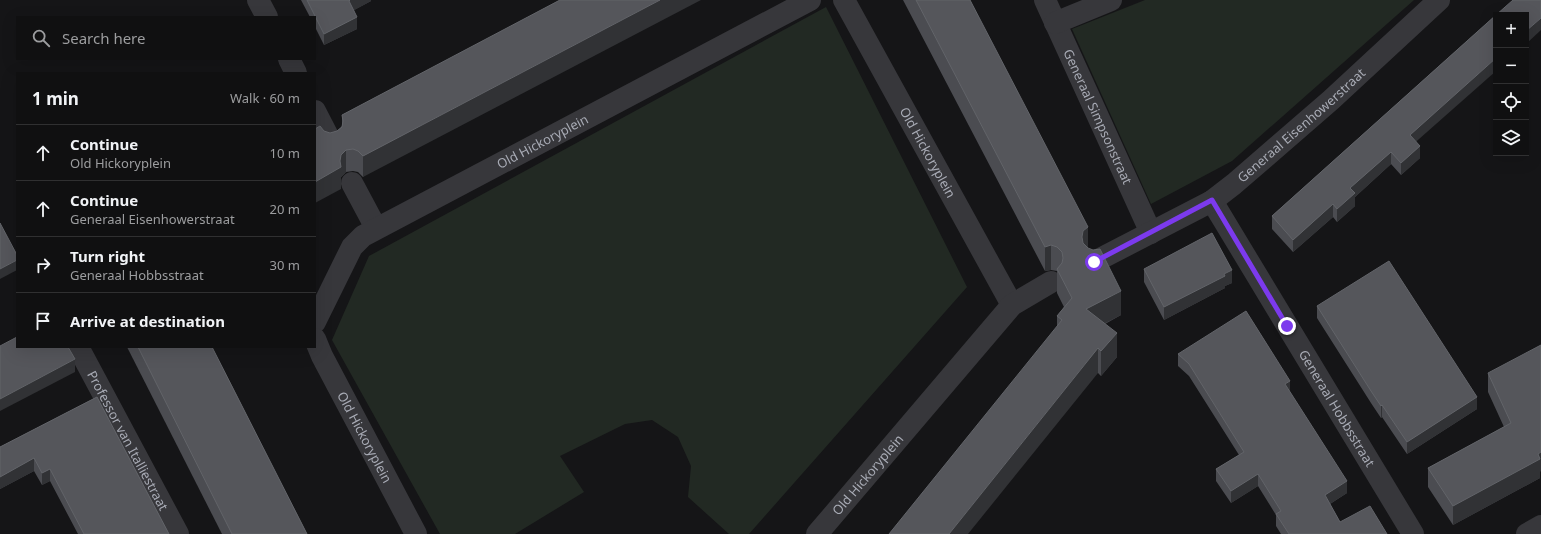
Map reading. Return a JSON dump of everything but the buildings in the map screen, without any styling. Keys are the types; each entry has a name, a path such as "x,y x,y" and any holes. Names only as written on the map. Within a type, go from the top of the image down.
{"street":[{"path":"258,0 266,16"},
{"name":"Old Hickoryplein","path":"316,320 352,247 363,236 810,0"},
{"name":"Old Hickoryplein","path":"844,0 1012,305"},
{"name":"Generaal Simpsonstraat","path":"1045,0 1152,233"},
{"path":"1056,23 1111,0"},
{"name":"Generaal Eisenhowerstraat","path":"1152,233 1212,200 1276,150 1439,0"},
{"path":"290,60 296,72"},
{"path":"316,113 331,142"},
{"path":"352,183 376,228"},
{"name":"Generaal Hobbsstraat","path":"1212,200 1414,534"},
{"path":"1094,262 1152,233"},
{"name":"Old Hickoryplein","path":"816,534 1012,305 1051,282"},
{"name":"Old Hickoryplein","path":"316,341 322,356 416,534"},
{"name":"Professor van Italliestraat","path":"79,348 178,534"},
{"path":"1527,534 1541,526"}],"shaded area":[{"path":"1145,0 1414,0 1232,161 1151,204 1072,29"},
{"path":"826,7 967,287 749,534 729,534 688,497 691,466 678,437 652,420 625,424 560,456 584,492 515,534 440,534 332,340 369,256"}],"route":[{"path":"1094,262 1152,233 1212,200 1287,326"}]}
